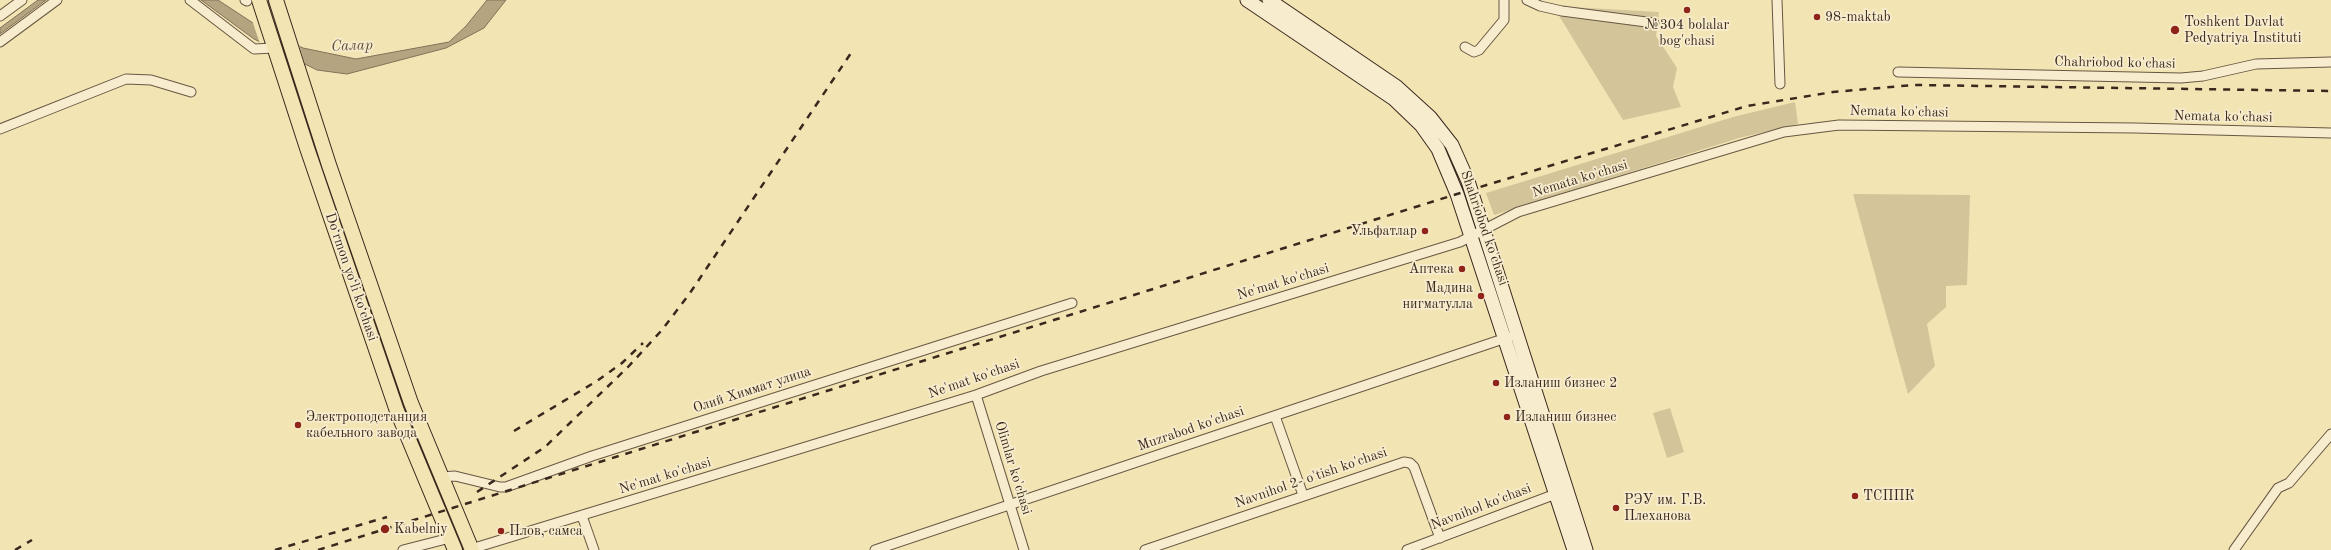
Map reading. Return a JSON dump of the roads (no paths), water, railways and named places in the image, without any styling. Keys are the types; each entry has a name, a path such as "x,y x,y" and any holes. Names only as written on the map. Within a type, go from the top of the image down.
{"main road":[{"name":"Shahriobod ko'chasi","path":"1247,0 1394,99 1415,118 1443,158 1471,237 1511,337"},
{"name":"Shahriobod ko'chasi","path":"1268,0 1390,82 1436,123 1452,145 1461,162 1484,230 1511,337 1561,492 1574,550"},
{"name":"Do‘rmon yo‘li ko‘chasi","path":"276,1 306,97 411,403 471,549"},
{"name":"Do‘rmon yo‘li ko‘chasi","path":"253,2 274,48 397,411 452,544"},
{"path":"307,148 322,142"},
{"name":"Shahriobod ko'chasi","path":"1561,492 1586,550"}],"street":[{"path":"0,16 22,0"},
{"path":"0,42 57,0"},
{"path":"190,0 254,49 274,48"},
{"path":"1465,47 1474,52 1479,50 1504,20 1504,0"},
{"path":"1527,0 1540,6 1569,12 1654,23"},
{"path":"1777,0 1780,84"},
{"name":"Chahriobod ko'chasi","path":"1898,72 2181,78 2203,76 2256,64 2331,62"},
{"path":"0,129 126,79 151,80 191,92"},
{"name":"Nemata ko'chasi","path":"1484,230 1518,212 1758,139 1810,127 1839,125 2331,133"},
{"name":"Ne'mat ko'chasi","path":"471,549 976,395 1041,372 1460,242 1484,230"},
{"name":"Олий Химмат улица","path":"441,477 455,476 500,487 506,487 592,456 1072,303"},
{"name":"Muzrabod ko'chasi","path":"875,550 1511,337"},
{"name":"Olimlar ko'chasi","path":"976,395 1024,550"},
{"path":"1275,416 1302,495"},
{"path":"2234,550 2278,488 2288,483 2331,434"},
{"name":"Navnihol 2- o'tish ko'chasi","path":"1145,550 1302,495 1404,462 1410,463 1414,467 1440,538"},
{"name":"Navnihol ko'chasi","path":"1407,550 1561,492"},
{"path":"582,516 594,550"},
{"path":"403,550 452,544"}],"railway":[{"path":"477,492 545,447 628,367 662,330 690,293 851,53"},
{"path":"318,550 1457,194 1747,106 1833,92 1914,85 2331,91"},
{"path":"514,431 597,381 622,363 643,343"},
{"path":"275,550 387,517"},
{"path":"15,550 32,540"}],"place":[{"name":"№304 bolalar bog'chasi","path":"1687,10"},
{"name":"98-maktab","path":"1817,17"},
{"name":"Toshkent Davlat Pedyatriya Instituti","path":"2175,30"},
{"name":"Ульфатлар","path":"1425,231"},
{"name":"Аптека","path":"1462,269"},
{"name":"Мадина нигматулла","path":"1481,296"},
{"name":"Изланиш бизнес 2","path":"1496,383"},
{"name":"Изланиш бизнес","path":"1507,417"},
{"name":"Электроподстанция кабельного завода","path":"298,425"},
{"name":"ТСППК","path":"1855,496"},
{"name":"РЭУ им. Г.В. Плеханова","path":"1616,508"},
{"name":"Kabelniy","path":"385,529"},
{"name":"Плов, самса","path":"501,531"}],"water label":[{"name":"Салар","path":"352,46"}]}
